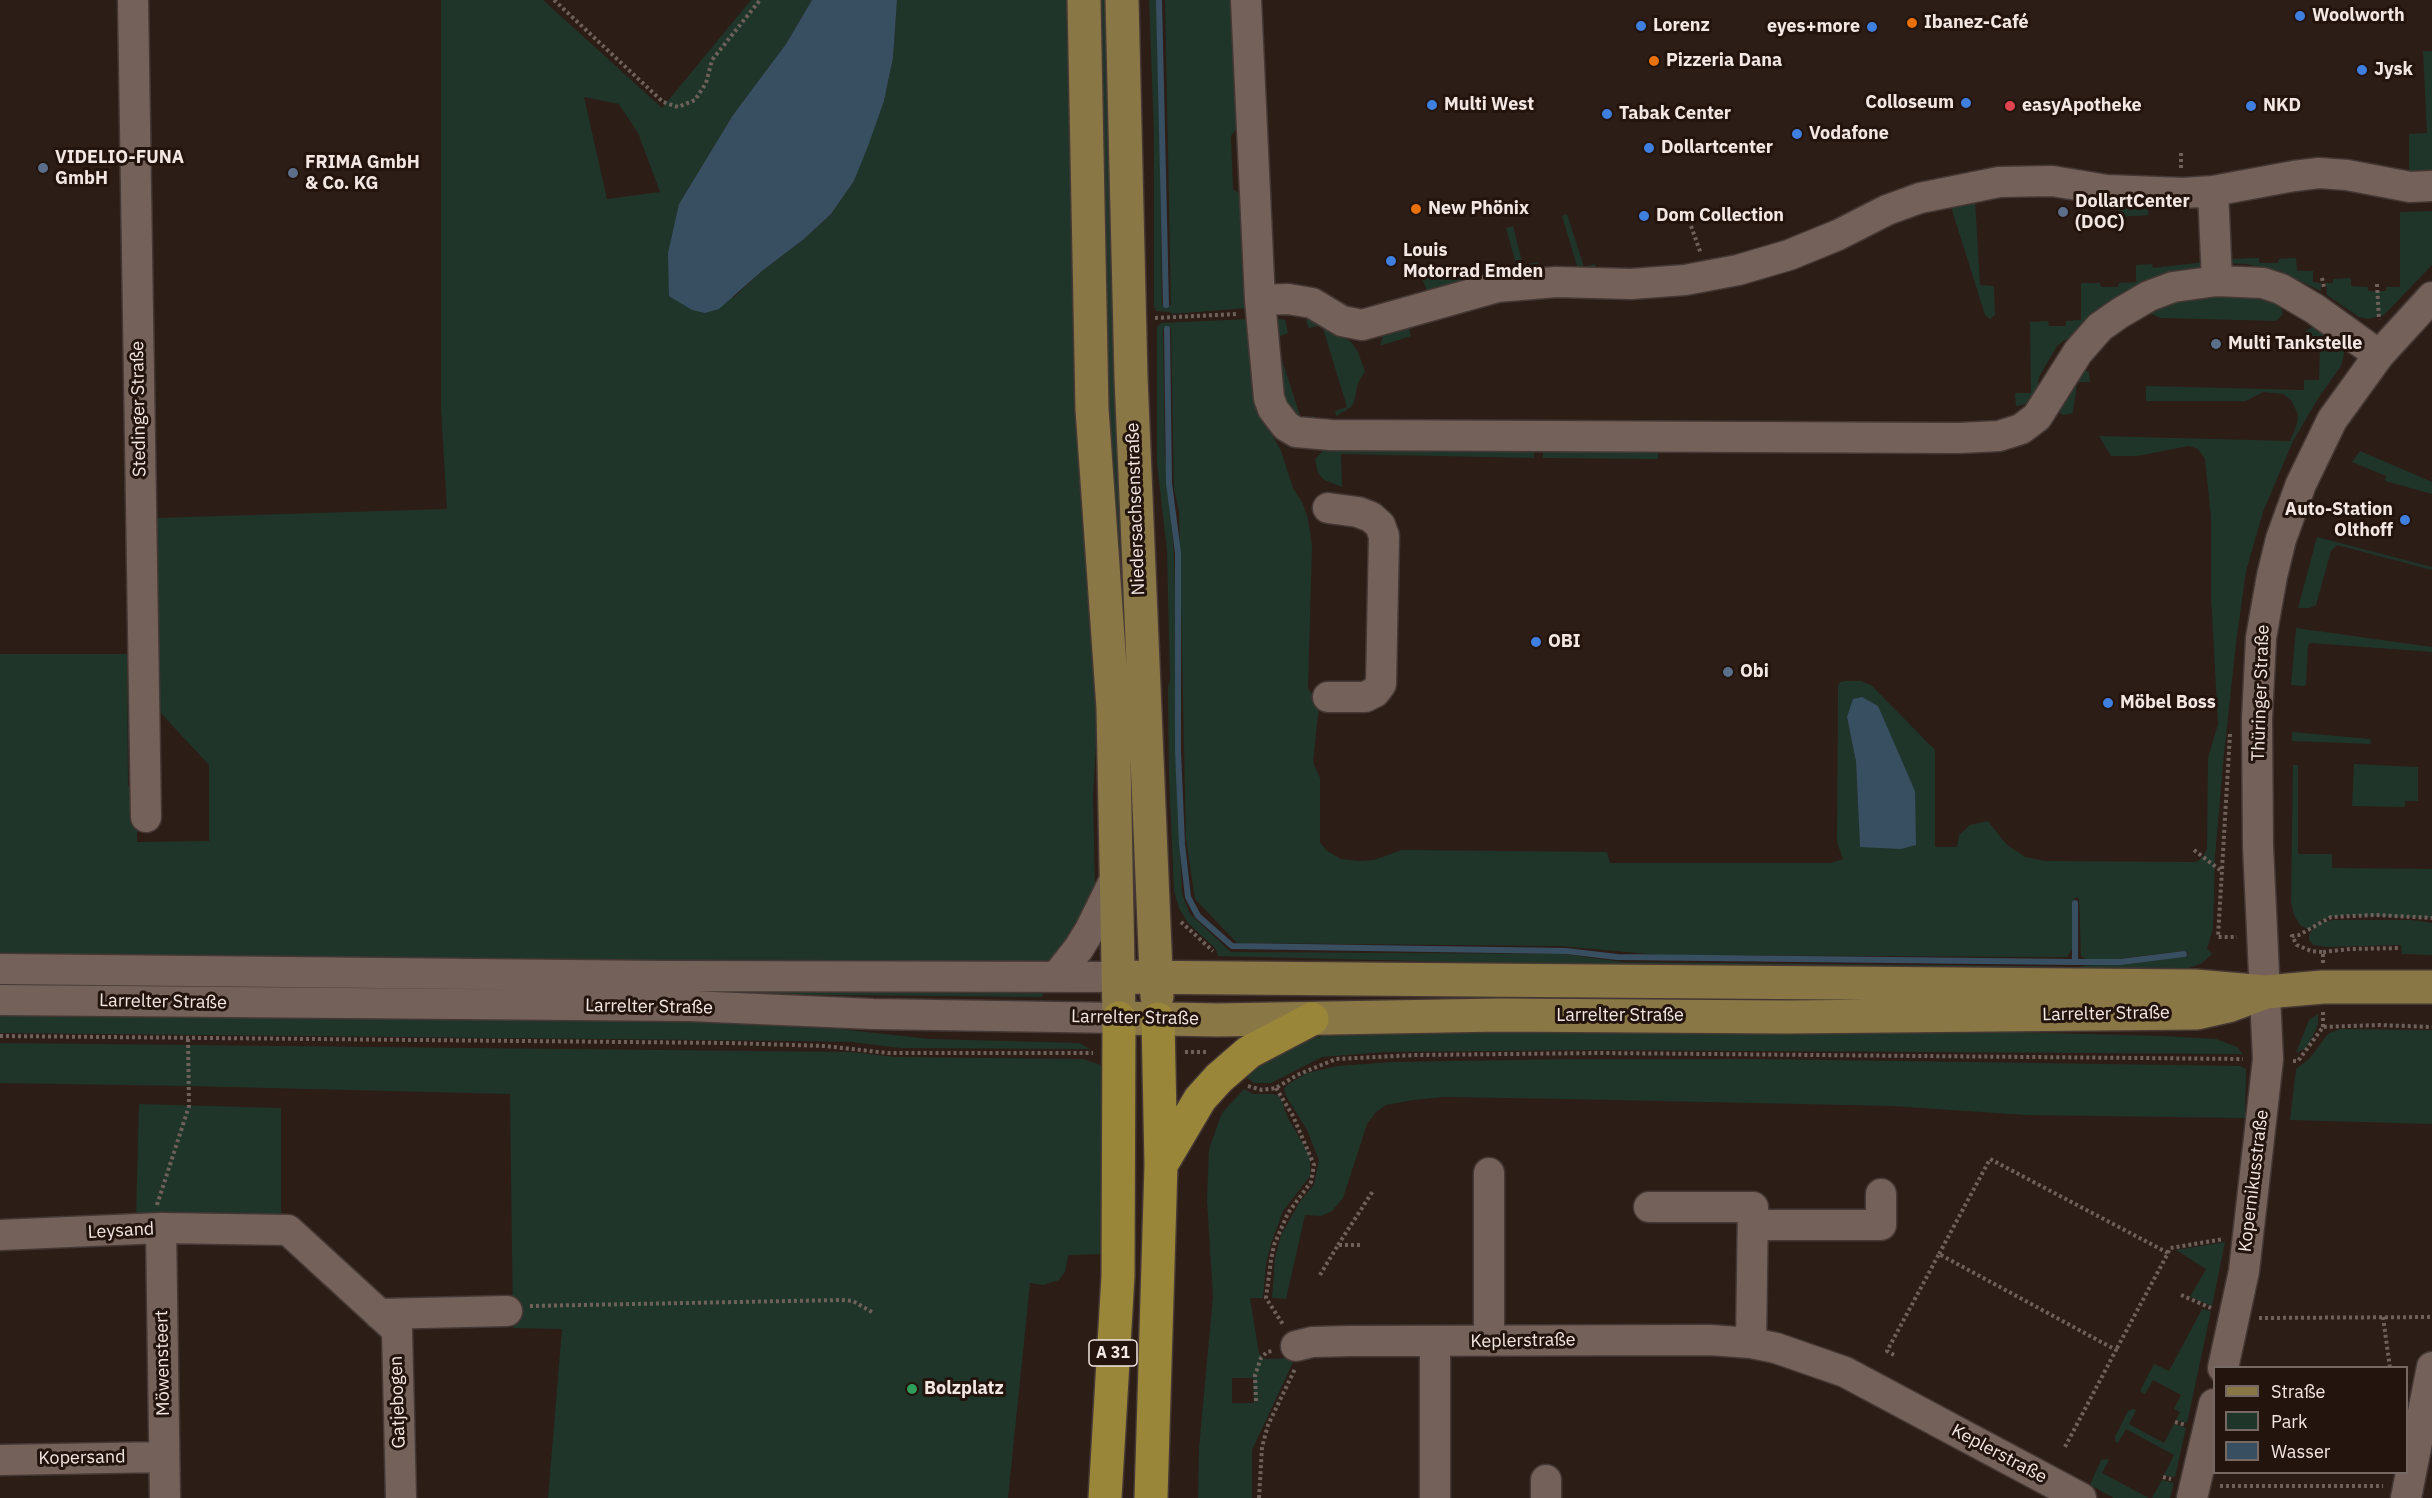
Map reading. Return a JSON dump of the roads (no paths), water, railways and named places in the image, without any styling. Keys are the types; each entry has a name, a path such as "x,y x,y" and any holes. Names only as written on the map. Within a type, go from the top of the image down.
{"highway":[{"name":"A 31","path":"1105,1498 1118,1276 1119,1018"},
{"path":"1151,1498 1161,1165 1158,1019"},
{"path":"1161,1165 1200,1099 1219,1078 1249,1052 1312,1019"}],"main road":[{"name":"Niedersachsenstraße","path":"1084,0 1092,409 1113,708 1119,1018"},
{"name":"Niedersachsenstraße","path":"1122,0 1131,378 1158,1019"},
{"name":"Larrelter Straße","path":"1119,977 2194,986 2266,992 2323,987 2432,987"},
{"name":"Larrelter Straße","path":"1119,1018 1787,1017 2197,1013 2228,1006 2266,992"}],"street":[{"name":"Stedinger Straße","path":"133,0 146,817"},
{"path":"1246,0 1251,123 1236,137 1239,186 1255,198 1260,306 1269,398 1272,409 1286,426 1296,432 1363,436 1959,438 1999,436 2029,424 2047,404 2044,378 2067,345 2085,343 2100,327 2149,296 2173,287 2217,281 2263,283 2281,289 2315,309 2379,355"},
{"path":"1260,306 1288,299 1312,303 1342,321 1362,326 1497,287 1556,282 1631,284 1685,280 1738,270 1789,255 1887,210 1920,198 1999,182 2035,181 2139,192 2183,194 2319,174 2347,175 2410,187 2432,186"},
{"path":"2213,191 2217,281"},
{"name":"Thüringer Straße","path":"2266,992 2258,846 2257,719 2259,664 2265,612 2281,539 2307,470 2332,420 2379,355 2432,297"},
{"path":"1328,508 1358,512 1371,517 1380,525 1384,537 1383,671 1380,684 1375,692 1365,697 1328,697"},
{"path":"1057,976 1090,930 1117,875"},
{"name":"Larrelter Straße","path":"0,969 650,976 1119,977"},
{"name":"Kopernikusstraße","path":"2223,1366 2235,1318 2249,1234 2268,1059 2266,992"},
{"name":"Larrelter Straße","path":"0,1000 690,1006 873,1014 1119,1018"},
{"path":"1489,1173 1489,1341"},
{"path":"1753,1225 1881,1225 1881,1194"},
{"path":"1648,1207 1753,1207 1751,1343"},
{"name":"Leysand","path":"0,1235 241,1228"},
{"name":"Gatjebogen","path":"241,1228 288,1230 397,1330 401,1498"},
{"name":"Möwensteert","path":"156,1229 165,1498"},
{"path":"379,1314 507,1311"},
{"name":"Keplerstraße","path":"1296,1346 1312,1342 1710,1340 1751,1343 1776,1348 1845,1372 2081,1498"},
{"path":"1434,1498 1435,1342"},
{"path":"2407,1493 2432,1367"},
{"path":"2194,1492 2213,1408"},
{"name":"Kopersand","path":"0,1460 164,1457"}],"water":[{"path":"812,0 897,0 893,58 884,101 868,146 854,181 831,214 719,309 705,313 692,310 669,296 668,253 679,204 733,115 786,44"},
{"path":"1862,697 1878,706 1915,791 1916,845 1901,849 1860,847 1856,762 1847,717 1853,699"}],"waterway":[{"path":"1159,0 1166,305"},
{"path":"1167,329 1169,483 1178,553 1178,751 1182,844 1188,897 1198,916 1232,946 1566,951 1617,957 2075,962 2120,962 2184,954"},
{"path":"2075,903 2075,962"}],"place":[{"name":"Woolworth","path":"2300,16"},
{"name":"Ibanez-Café","path":"1912,23"},
{"name":"Lorenz","path":"1641,26"},
{"name":"eyes+more","path":"1872,27"},
{"name":"Pizzeria Dana","path":"1654,61"},
{"name":"Jysk","path":"2362,70"},
{"name":"Colloseum","path":"1966,103"},
{"name":"Multi West","path":"1432,105"},
{"name":"easyApotheke","path":"2010,106"},
{"name":"NKD","path":"2251,106"},
{"name":"Tabak Center","path":"1607,114"},
{"name":"Vodafone","path":"1797,134"},
{"name":"Dollartcenter","path":"1649,148"},
{"name":"VIDELIO-FUNA GmbH","path":"43,168"},
{"name":"FRIMA GmbH & Co. KG","path":"293,173"},
{"name":"New Phönix","path":"1416,209"},
{"name":"DollartCenter (DOC)","path":"2063,212"},
{"name":"Dom Collection","path":"1644,216"},
{"name":"Louis Motorrad Emden","path":"1391,261"},
{"name":"Multi Tankstelle","path":"2216,344"},
{"name":"Auto-Station Olthoff","path":"2405,520"},
{"name":"OBI","path":"1536,642"},
{"name":"Obi","path":"1728,672"},
{"name":"Möbel Boss","path":"2108,703"},
{"name":"Bolzplatz","path":"912,1389"}]}
